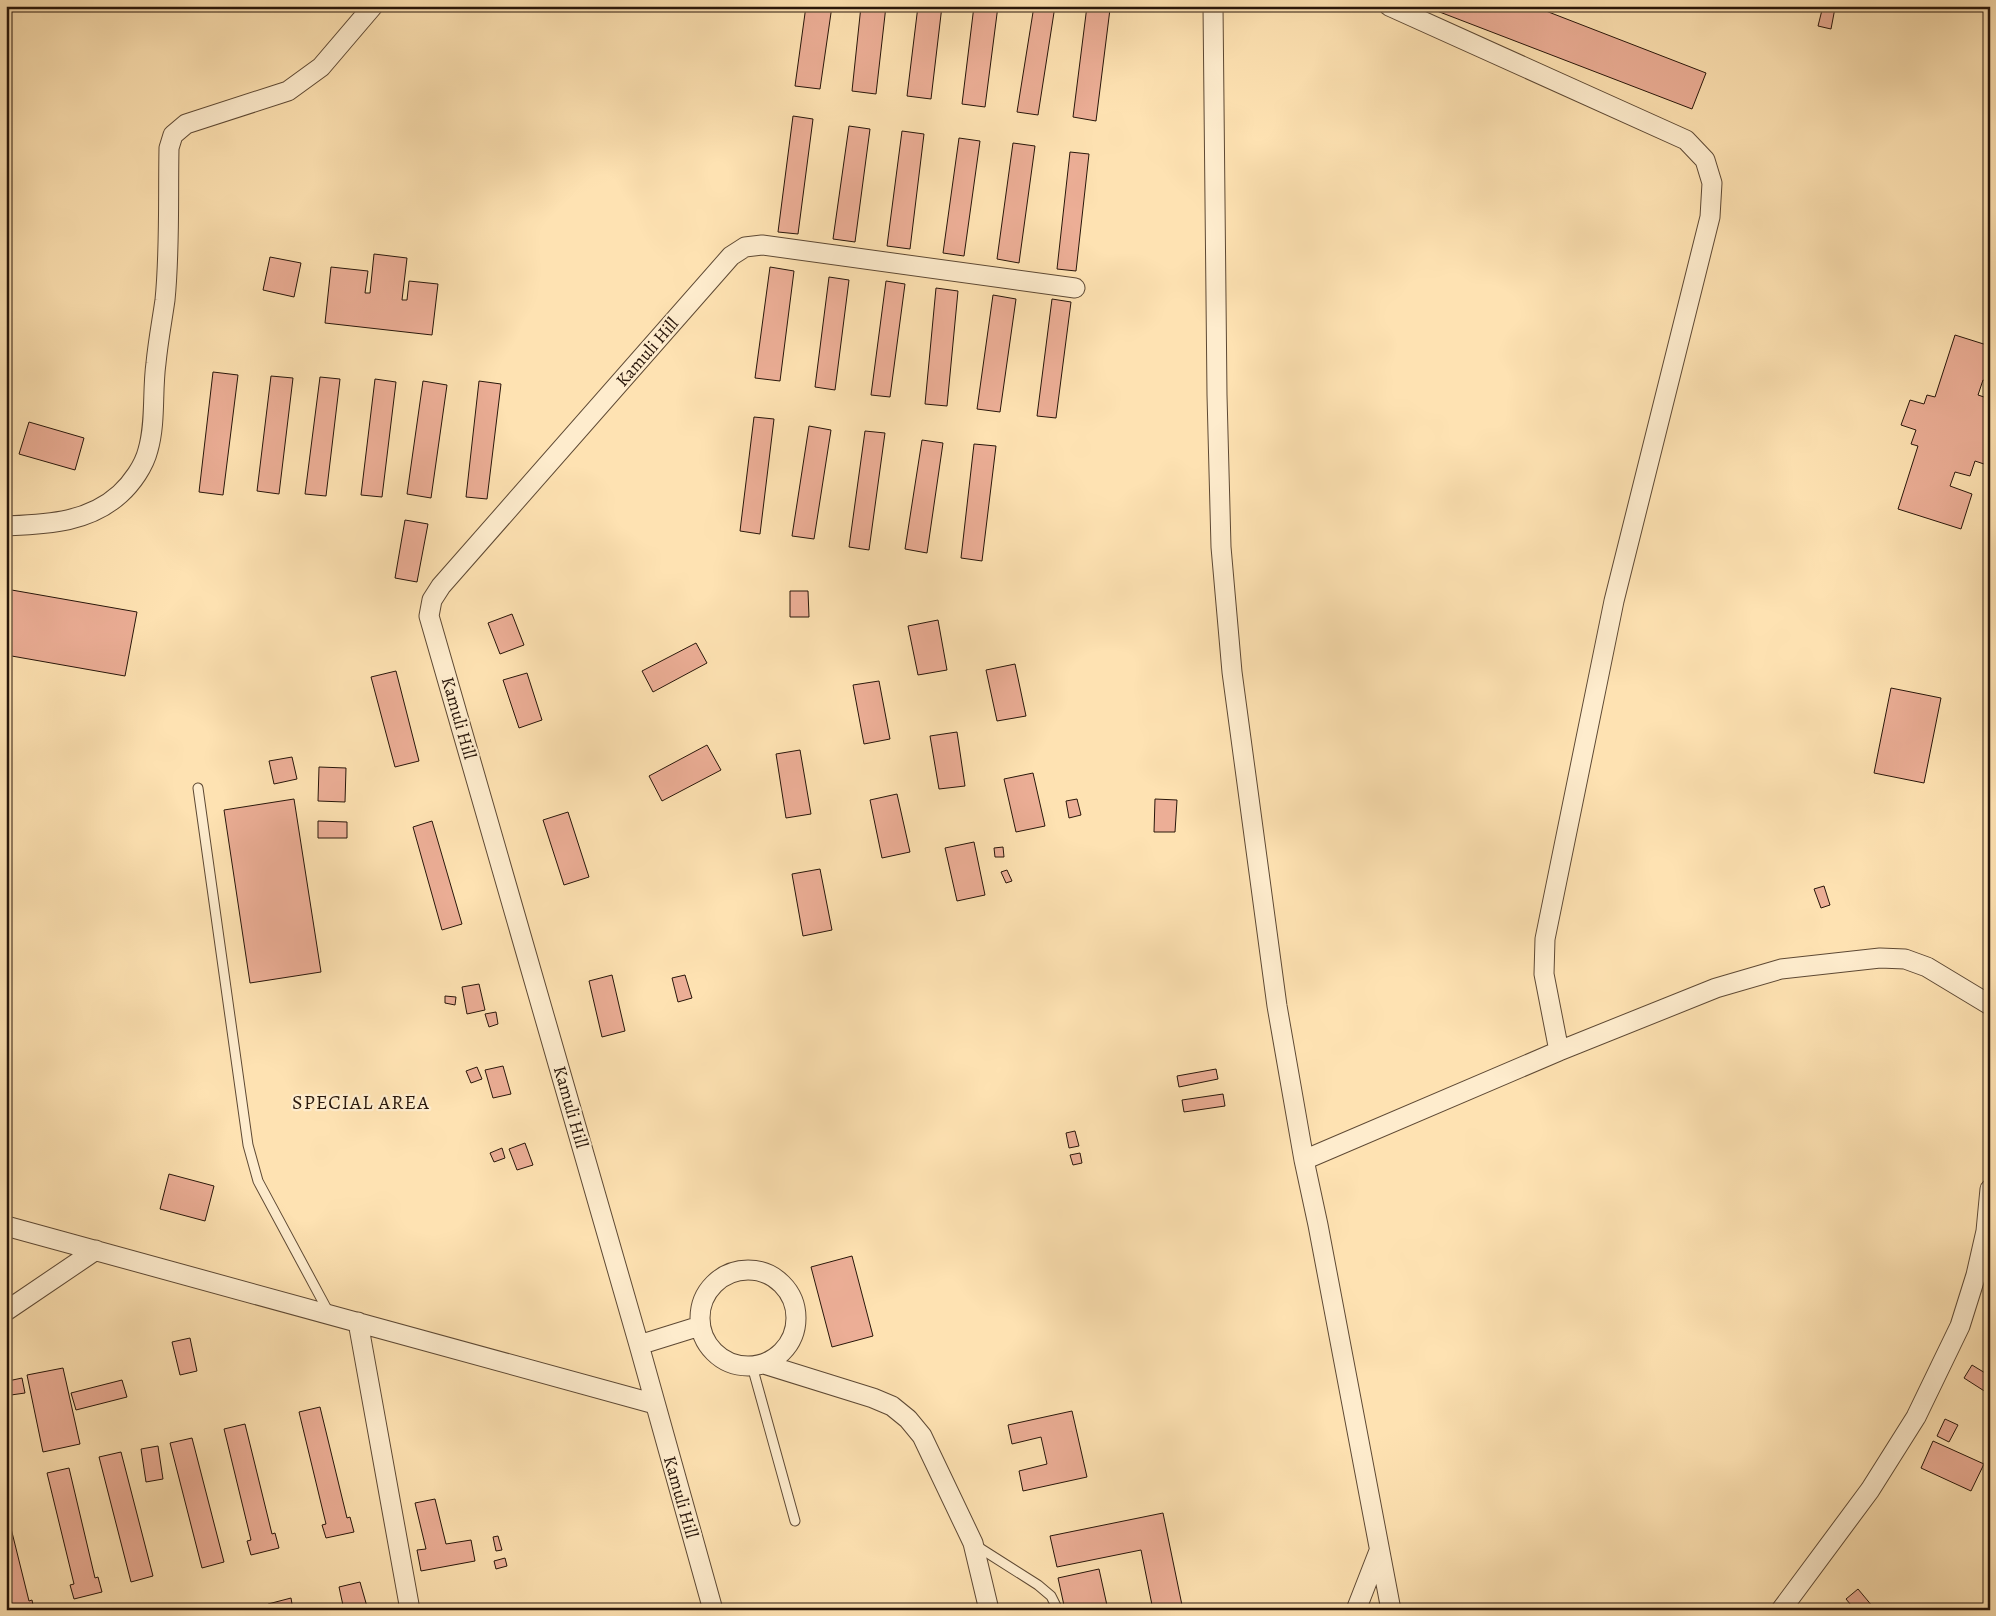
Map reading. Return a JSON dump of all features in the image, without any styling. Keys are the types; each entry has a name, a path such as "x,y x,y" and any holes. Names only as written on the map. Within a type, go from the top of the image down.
{"street":[{"path":"6,526 70,520 98,511 121,494 138,473 148,451 152,425 156,365 165,300 169,148 173,135 186,124 288,91 321,67 374,6"},
{"path":"1213,6 1217,395 1221,547 1232,672 1277,1006 1304,1160 1391,1610"},
{"path":"1389,6 1686,140 1705,160 1712,183 1710,217 1614,601 1545,939 1544,974 1559,1051"},
{"name":"Kamuli Hill","path":"712,1610 639,1345 429,616 432,600 442,586 731,256 746,247 762,246 1075,288"},
{"path":"1304,1160 1559,1051 1716,988 1781,969 1905,958 1927,966 1990,1005"},
{"path":"1781,1610 1870,1490 1916,1417 1963,1317 1976,1275 1986,1232 1990,1189"},
{"path":"6,1226 655,1404"},
{"path":"6,1311 96,1250"},
{"path":"758,1365 775,1358 791,1340 795,1329 794,1306 784,1287 776,1279 755,1271 733,1273 723,1278 706,1294 700,1315 700,1326 706,1342 718,1356 740,1366 758,1365 873,1398 892,1406 908,1419 922,1436 973,1543 989,1610"},
{"path":"358,1322 410,1610"},
{"path":"639,1345 700,1326"},
{"path":"1356,1610 1379,1551"}],"lane":[{"path":"198,788 248,1145 258,1181 329,1314"},
{"path":"758,1365 795,1520"},
{"path":"973,1543 1051,1596 1058,1610"}],"building":[{"path":"806,6 832,6 820,89 795,86"},
{"path":"861,6 886,6 876,94 852,91"},
{"path":"918,6 942,6 931,99 907,96"},
{"path":"974,6 998,6 985,107 962,104"},
{"path":"1034,6 1055,6 1038,115 1017,112"},
{"path":"1087,6 1110,9 1096,121 1073,117"},
{"path":"1424,6 1533,6 1706,73 1692,109"},
{"path":"1823,6 1835,8 1831,29 1818,26"},
{"path":"793,116 813,119 798,234 778,232"},
{"path":"849,126 870,129 855,242 833,239"},
{"path":"902,131 924,134 910,249 887,246"},
{"path":"959,138 980,141 964,256 943,253"},
{"path":"1013,143 1035,146 1019,263 997,259"},
{"path":"1070,152 1089,154 1076,271 1057,269"},
{"path":"374,254 407,258 402,300 407,300 409,281 438,284 432,335 325,323 331,267 368,271 365,293 370,293"},
{"path":"270,257 301,263 294,297 263,290"},
{"path":"770,267 794,271 780,381 755,378"},
{"path":"829,277 849,280 835,390 815,387"},
{"path":"886,281 905,284 890,397 871,395"},
{"path":"936,288 958,291 947,406 925,404"},
{"path":"993,295 1016,299 1000,412 977,409"},
{"path":"1052,299 1071,302 1056,418 1037,416"},
{"path":"1955,335 1990,346 1990,382 1983,380 1978,395 1990,399 1990,466 1975,461 1970,476 1955,472 1950,486 1972,494 1961,529 1898,509 1918,446 1911,444 1916,430 1901,425 1910,400 1924,404 1927,395 1935,397"},
{"path":"213,372 238,375 223,495 199,492"},
{"path":"271,376 293,378 279,494 257,491"},
{"path":"320,377 340,379 326,496 305,494"},
{"path":"375,379 396,382 382,497 361,495"},
{"path":"423,381 447,385 431,498 407,494"},
{"path":"479,381 501,384 487,499 466,497"},
{"path":"754,417 774,419 760,534 740,531"},
{"path":"29,422 84,438 75,470 19,454"},
{"path":"809,426 831,430 814,539 792,536"},
{"path":"865,431 885,433 869,550 849,547"},
{"path":"922,440 943,443 927,553 905,549"},
{"path":"974,444 996,446 982,561 961,558"},
{"path":"405,520 428,524 417,582 395,578"},
{"path":"6,589 137,612 125,676 6,655"},
{"path":"790,591 808,591 809,617 790,617"},
{"path":"512,614 524,645 500,654 488,623"},
{"path":"938,620 947,670 918,675 908,626"},
{"path":"696,643 707,663 653,692 642,671"},
{"path":"1015,664 1026,716 997,721 986,670"},
{"path":"396,671 419,761 395,767 371,677"},
{"path":"527,673 542,720 519,728 503,680"},
{"path":"879,681 890,739 864,744 853,685"},
{"path":"1891,688 1941,698 1924,783 1874,773"},
{"path":"957,732 965,786 939,789 930,736"},
{"path":"707,745 721,770 662,801 649,776"},
{"path":"800,750 811,814 786,818 776,754"},
{"path":"292,757 297,779 274,784 269,761"},
{"path":"319,767 346,768 345,802 318,801"},
{"path":"1033,773 1045,826 1016,832 1004,779"},
{"path":"897,794 910,852 882,858 870,800"},
{"path":"294,799 321,972 250,983 224,810"},
{"path":"1077,799 1081,815 1069,818 1066,801"},
{"path":"1155,799 1177,800 1175,832 1154,832"},
{"path":"568,812 589,877 564,885 543,820"},
{"path":"318,821 347,822 347,838 318,838"},
{"path":"432,821 462,924 442,930 413,827"},
{"path":"974,842 985,895 957,901 945,848"},
{"path":"1003,847 1004,857 995,857 994,848"},
{"path":"820,869 832,930 803,936 792,874"},
{"path":"1007,870 1012,881 1006,883 1001,872"},
{"path":"1824,886 1830,905 1821,908 1814,889"},
{"path":"612,975 625,1031 602,1037 589,981"},
{"path":"685,975 692,998 678,1002 672,978"},
{"path":"479,984 485,1010 467,1014 462,987"},
{"path":"445,996 456,997 455,1005 445,1003"},
{"path":"496,1012 498,1024 489,1027 485,1014"},
{"path":"503,1066 511,1094 493,1098 485,1070"},
{"path":"477,1067 482,1079 471,1083 466,1071"},
{"path":"1216,1069 1218,1079 1179,1087 1177,1076"},
{"path":"1223,1094 1225,1106 1184,1112 1182,1100"},
{"path":"1075,1131 1079,1146 1069,1148 1066,1133"},
{"path":"525,1143 533,1165 517,1170 509,1149"},
{"path":"502,1148 505,1158 494,1162 490,1153"},
{"path":"1080,1153 1082,1163 1073,1165 1070,1155"},
{"path":"169,1174 214,1186 205,1221 160,1209"},
{"path":"852,1256 873,1336 832,1347 811,1267"},
{"path":"190,1338 197,1371 180,1375 172,1342"},
{"path":"1972,1365 1990,1376 1989,1394 1964,1378"},
{"path":"63,1368 80,1444 43,1452 27,1375"},
{"path":"22,1378 25,1393 11,1395 8,1381"},
{"path":"122,1380 127,1397 76,1410 71,1393"},
{"path":"320,1407 347,1518 350,1517 354,1532 326,1538 322,1525 326,1524 299,1412"},
{"path":"1072,1411 1087,1477 1023,1491 1019,1471 1047,1464 1041,1437 1012,1444 1008,1425"},
{"path":"1945,1419 1958,1425 1949,1442 1937,1436"},
{"path":"245,1424 272,1534 275,1533 279,1548 251,1555 247,1541 251,1540 224,1429"},
{"path":"192,1438 224,1562 202,1568 170,1443"},
{"path":"1933,1441 1984,1464 1971,1491 1921,1468"},
{"path":"158,1446 163,1479 146,1482 141,1449"},
{"path":"121,1452 153,1576 131,1582 99,1457"},
{"path":"69,1468 95,1578 98,1577 102,1592 74,1599 70,1585 74,1584 47,1473"},
{"path":"435,1499 446,1544 471,1540 475,1561 421,1571 417,1550 426,1549 415,1503"},
{"path":"6,1508 29,1601 32,1600 34,1610 6,1610 8,1607"},
{"path":"1163,1513 1183,1610 1153,1610 1141,1550 1057,1567 1050,1536"},
{"path":"498,1536 502,1550 496,1551 493,1537"},
{"path":"505,1558 507,1566 496,1569 494,1561"},
{"path":"1099,1569 1108,1610 1065,1610 1058,1578"},
{"path":"360,1582 368,1610 344,1610 339,1587"},
{"path":"1858,1589 1873,1607 1869,1610 1855,1610 1846,1599"},
{"path":"291,1598 293,1610 270,1610 268,1604"}],"district":[{"name":"SPECIAL AREA","path":"361,1102"}]}
